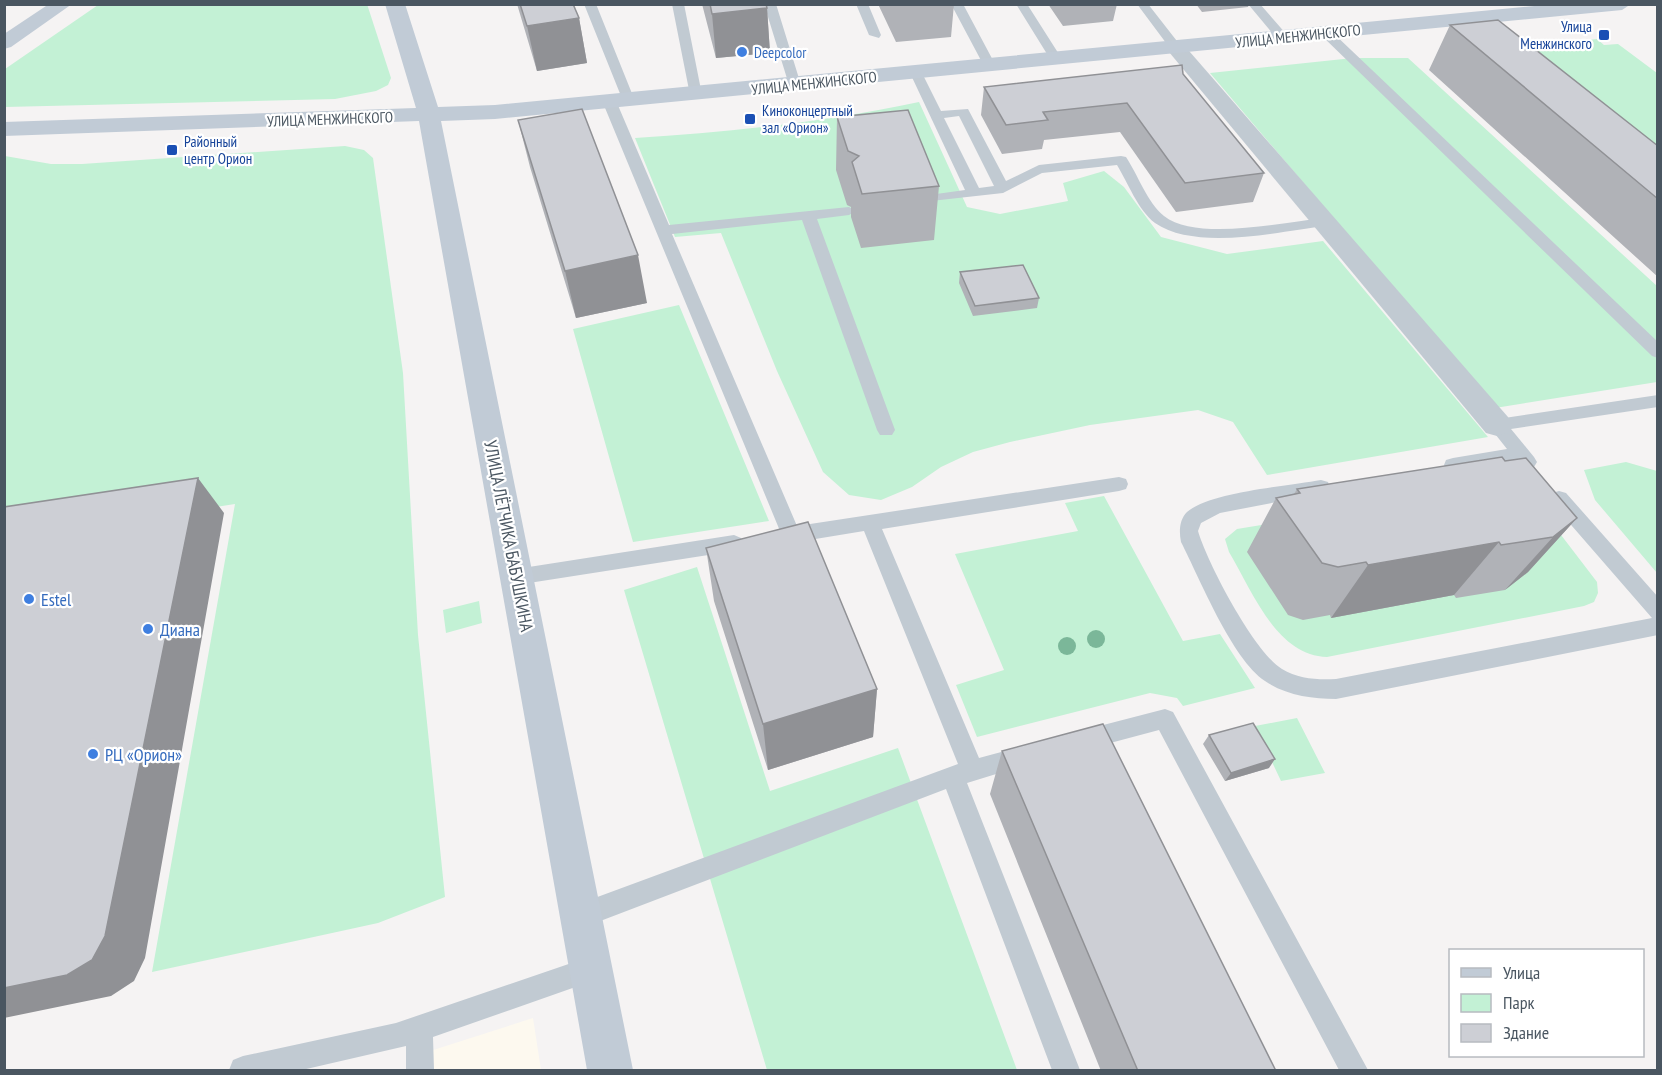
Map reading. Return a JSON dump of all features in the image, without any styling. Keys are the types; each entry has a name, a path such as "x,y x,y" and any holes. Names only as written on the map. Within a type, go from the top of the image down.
{"main road":[{"path":"4,43 63,4"},
{"name":"УЛИЦА ЛЁТЧИКА БАБУШКИНА","path":"395,4 429,115 610,1071"},
{"name":"УЛИЦА МЕНЖИНСКОГО","path":"4,129 429,115 620,102 1622,4"}],"street":[{"path":"1176,48 1497,425"}],"lane":[{"path":"590,4 620,102 664,230 791,535"},
{"path":"678,4 696,95"},
{"path":"770,4 795,85"},
{"path":"862,4 875,35"},
{"path":"957,4 990,66"},
{"path":"1021,4 1056,59"},
{"path":"1142,4 1176,48"},
{"path":"1253,4 1283,38"},
{"path":"1326,33 1658,352"},
{"path":"916,73 974,193"},
{"path":"936,116 963,112 1002,189"},
{"path":"927,199 1002,189 1039,170 1121,160 1160,219 1189,232 1229,232 1324,222"},
{"path":"664,230 849,211"},
{"path":"808,214 886,430"},
{"path":"1497,425 1658,401"},
{"path":"1497,425 1541,477 1648,588 1658,612"},
{"path":"1428,469 1521,454"},
{"path":"1346,483 1216,506 1193,518 1188,531 1191,542 1241,634 1266,670 1283,681 1319,690 1336,689 1658,626"},
{"path":"516,577 1119,484"},
{"path":"870,522 963,773 1066,1071"},
{"path":"582,915 963,773 1165,719 1354,1071"},
{"path":"243,1071 396,1036 592,969"},
{"path":"420,1028 420,1071"}],"shaded area":[{"path":"533,1018 541,1070 425,1070 427,1052"}],"green space":[{"path":"367,4 391,78 388,85 376,91 335,99 5,107 5,69 98,5"},
{"path":"1597,39 1604,45 1618,44 1657,73 1657,209 1471,53"},
{"path":"1353,58 1408,58 1657,286 1657,382 1495,408 1210,73"},
{"path":"919,102 967,207 1000,214 1068,201 1063,183 1104,171 1124,187 1161,237 1227,254 1323,241 1488,437 1267,475 1233,422 1198,410 1090,425 1010,442 973,452 941,467 912,487 881,500 849,495 823,472 777,371 721,233 675,237 635,138 778,125"},
{"path":"345,146 364,150 373,158 403,373 418,635 445,897 378,923 152,972 235,504 5,540 5,156 51,164 82,164"},
{"path":"679,305 769,521 633,542 573,329"},
{"path":"1626,462 1657,471 1657,573 1595,500 1584,470"},
{"path":"1491,487 1545,514 1597,582 1598,593 1594,602 1584,606 1327,657 1309,654 1293,646 1267,618 1229,552 1225,539 1237,529"},
{"path":"1104,496 1183,641 1220,634 1255,688 1183,706 1177,698 1150,693 977,737 956,685 1004,670 955,554 1078,531 1065,503"},
{"path":"697,567 770,791 898,748 1017,1070 767,1070 624,590"},
{"path":"479,601 482,623 446,633 443,610"},
{"path":"1297,718 1325,773 1281,781 1255,726"}],"building":[{"path":"520,4 573,4 579,18 527,26"},
{"path":"710,4 766,4 767,8 712,14"},
{"path":"1498,20 1658,146 1658,199 1450,25"},
{"path":"1182,65 1183,74 1264,173 1185,183 1127,103 1043,112 1048,120 1006,125 984,87"},
{"path":"582,109 638,255 565,271 518,120"},
{"path":"908,110 939,186 862,194 852,162 859,156 848,151 837,117"},
{"path":"1023,265 1039,298 975,306 960,272"},
{"path":"1502,457 1505,461 1526,458 1577,518 1553,537 1501,545 1499,542 1368,565 1366,562 1338,567 1322,563 1276,498 1300,493 1297,489"},
{"name":"РЦ «Орион»","path":"198,478 105,936 92,960 67,975 4,988 4,507"},
{"path":"808,522 877,689 763,724 706,548"},
{"path":"1253,723 1275,759 1231,773 1209,735"},
{"path":"1103,724 1276,1071 1138,1071 1002,751"}],"place":[{"name":"Улица Менжинского","path":"1604,35"},
{"name":"Deepcolor","path":"742,52"},
{"name":"Киноконцертный зал «Орион»","path":"750,119"},
{"name":"Районный центр Орион","path":"172,150"},
{"name":"Estel","path":"29,599"},
{"name":"Диана","path":"148,629"},
{"name":"РЦ «Орион»","path":"93,754"}]}
